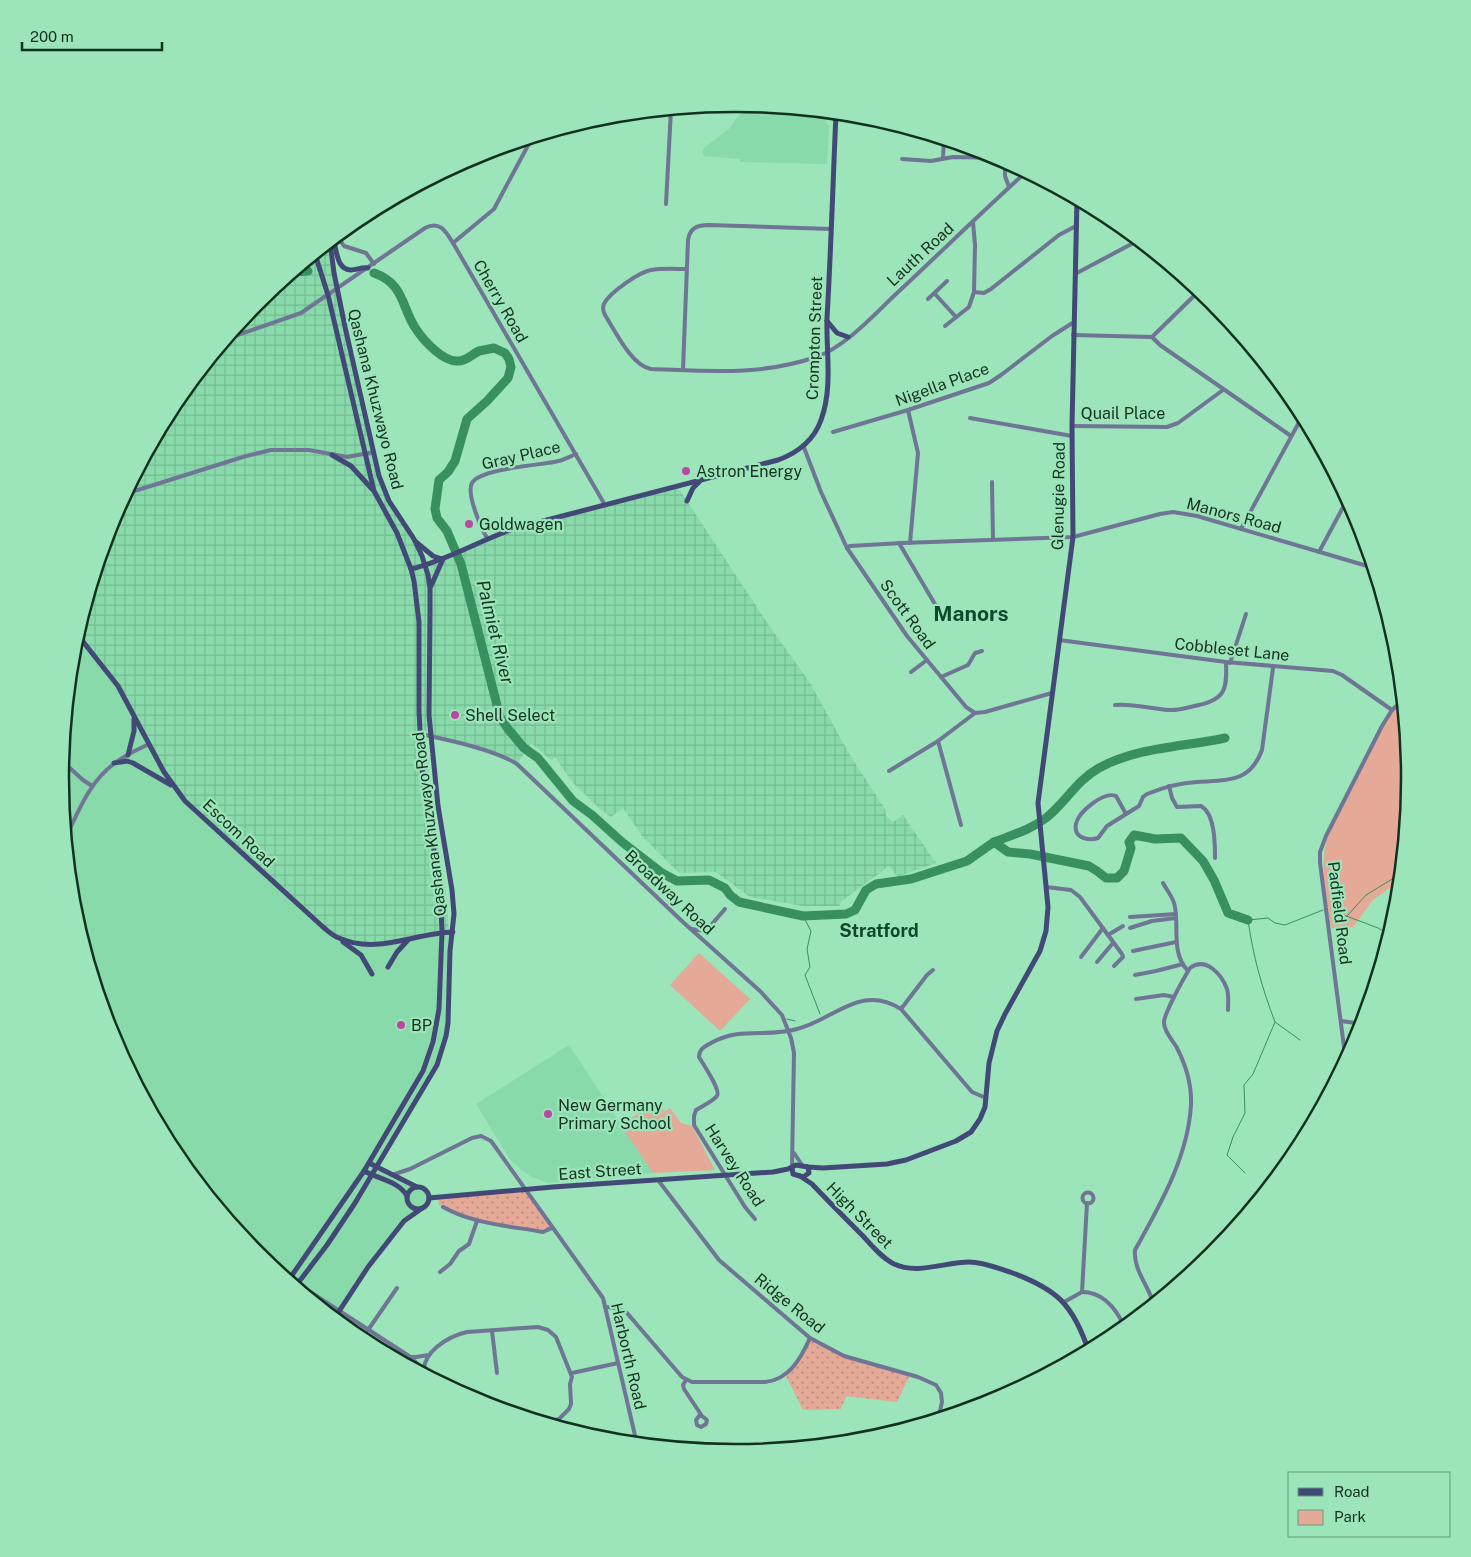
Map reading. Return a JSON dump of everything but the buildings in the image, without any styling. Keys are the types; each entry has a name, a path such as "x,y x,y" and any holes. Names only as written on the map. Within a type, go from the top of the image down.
{"street":[{"path":"666,204 671,115"},
{"name":"Crompton Street","path":"411,569 442,560 487,538 516,528 778,460 789,456 803,445 816,430 823,414 828,373 827,321 836,119"},
{"path":"453,243 494,208 528,145"},
{"path":"943,158 944,145"},
{"path":"902,159 931,161 953,157 977,157"},
{"path":"1006,170 1009,187"},
{"name":"Lauth Road","path":"686,269 658,269 641,274 608,298 603,308 605,315 640,365 651,369 729,372 758,370 808,359 828,352 876,313 1021,177"},
{"name":"Glenugie Road","path":"808,1172 823,1168 887,1164 906,1160 956,1141 975,1128 982,1116 997,1032 1005,1014 1031,970 1040,951 1046,931 1048,915 1039,815 1040,792 1072,537 1073,335 1077,206"},
{"path":"945,326 968,307 974,292 975,245 973,222"},
{"name":"Cherry Road","path":"238,335 294,316 328,295 425,228 432,225 439,226 444,229 453,243 605,505"},
{"path":"683,370 688,237 692,229 698,226 720,225 831,229"},
{"path":"974,292 988,291 1059,236 1076,226"},
{"path":"341,242 344,246 366,253 374,264"},
{"path":"1075,274 1132,244"},
{"path":"335,246 339,262 343,268 350,270 362,267 368,268"},
{"name":"Qashana Khuzwayo Road","path":"299,1282 328,1245 377,1167 437,1064 448,1023 450,952 453,932 452,890 440,825 429,715 430,589 425,565 414,539 389,501 379,476 344,327 331,249"},
{"name":"Qashana Khuzwayo Road","path":"292,1276 364,1171 421,1075 430,1053 439,1009 442,932 440,887 423,782 420,734 419,622 411,569 397,533 374,491 328,295 317,260"},
{"path":"928,299 947,281"},
{"path":"935,294 956,316"},
{"path":"1073,335 1152,337 1195,295"},
{"path":"827,321 837,333 848,337"},
{"name":"Nigella Place","path":"833,432 963,393 996,379 1052,336 1074,322"},
{"path":"1152,337 1160,346 1291,436"},
{"name":"Quail Place","path":"1072,426 1167,427 1178,423 1223,390"},
{"path":"908,410 918,453 910,542"},
{"path":"970,418 1072,436"},
{"path":"1241,529 1299,422"},
{"name":"Scott Road","path":"803,445 825,501 847,548 901,628 966,707 975,713"},
{"path":"135,491 271,450 309,450 347,457 374,452"},
{"name":"Gray Place","path":"487,538 482,529 471,493 471,484 475,479 502,470 556,462 576,454"},
{"path":"332,455 351,466 374,491"},
{"path":"687,501 693,488 700,481"},
{"path":"992,482 993,539"},
{"path":"1319,552 1343,507"},
{"name":"Manors Road","path":"847,548 850,546 910,542 1072,537 1173,512 1197,516 1368,566"},
{"path":"414,539 430,554 442,560 430,589"},
{"path":"899,543 939,611"},
{"path":"1115,705 1131,704 1168,710 1211,702 1220,696 1225,688 1228,663 1246,614"},
{"name":"Cobbleset Lane","path":"1059,640 1228,663 1337,672 1392,710"},
{"name":"Escom Road","path":"83,642 118,686 174,787 192,808 337,938 352,943 370,945 408,940 442,932 453,932"},
{"path":"941,677 968,665 975,653 982,651"},
{"path":"911,672 927,660"},
{"path":"1126,814 1116,796 1106,795 1092,804 1079,817 1075,825 1077,832 1080,837 1085,839 1098,838 1107,826 1139,806 1143,797 1147,794 1169,786 1226,781 1244,775 1251,769 1258,760 1262,750 1273,668"},
{"path":"889,771 938,741 975,713 985,712 1052,693"},
{"name":"Padfield Road","path":"1344,1048 1320,852 1352,783 1392,710 1398,704"},
{"path":"128,755 134,731 134,715"},
{"name":"Broadway Road","path":"420,734 460,743 503,757 516,764 691,929 760,991 782,1015 789,1031 795,1062 792,1167"},
{"path":"938,741 961,825"},
{"path":"71,828 98,778 114,763 149,744"},
{"path":"114,763 133,763 174,787"},
{"path":"69,768 92,786"},
{"path":"1169,786 1177,807 1201,806 1207,812 1214,832 1215,858"},
{"path":"1162,883 1172,899 1176,916 1176,942 1183,964 1188,971"},
{"path":"1046,887 1075,892 1123,956 1114,966"},
{"path":"691,929 707,930 725,910"},
{"path":"1130,917 1176,916"},
{"path":"1130,928 1176,916"},
{"path":"1108,935 1123,926"},
{"path":"1081,957 1103,928"},
{"path":"337,938 361,956 372,974"},
{"path":"388,967 397,952 408,940"},
{"path":"1133,950 1176,942"},
{"path":"1098,962 1113,943"},
{"path":"1134,975 1183,964"},
{"path":"1151,1299 1138,1268 1135,1250 1170,1185 1186,1132 1191,1105 1189,1077 1180,1055 1165,1028 1164,1021 1188,971 1193,966 1199,964 1206,965 1215,971 1227,989 1228,1010"},
{"path":"901,1010 927,975 933,970"},
{"path":"1136,999 1164,994 1174,997"},
{"path":"789,1031 802,1028 843,1007 858,1002 870,1000 886,1002 901,1010 972,1092 986,1098"},
{"path":"1341,1021 1355,1023"},
{"name":"Harvey Road","path":"755,1219 694,1125 696,1110 716,1097 718,1093 699,1057 701,1049 720,1038 738,1033 789,1031"},
{"name":"Harborth Road","path":"392,1175 418,1165 472,1138 481,1136 489,1139 495,1145 552,1228 599,1291 605,1307 636,1438"},
{"path":"792,1148 796,1158 808,1172 800,1176"},
{"path":"339,1311 368,1267 404,1221 427,1205 429,1198 426,1191 369,1163"},
{"name":"East Street","path":"773,1172 792,1167 796,1164 802,1165"},
{"path":"792,1167 793,1174"},
{"path":"364,1171 402,1189 407,1197 408,1204 404,1221"},
{"name":"East Street","path":"429,1198 525,1189 773,1172 800,1176"},
{"name":"High Street","path":"808,1172 812,1184"},
{"name":"High Street","path":"800,1176 812,1184 876,1250 893,1263 918,1268 969,1262 982,1263 1029,1279 1047,1288 1064,1302 1086,1345"},
{"name":"Ridge Road","path":"658,1180 719,1260 810,1338 849,1358 932,1382 938,1388 942,1402 938,1414"},
{"path":"407,1197 410,1190 417,1187"},
{"path":"1082,1292 1087,1203"},
{"path":"408,1204 414,1209 421,1209"},
{"path":"443,1207 459,1216 477,1221 543,1232 552,1228"},
{"path":"440,1272 450,1264 459,1251 467,1246 477,1221"},
{"path":"368,1330 397,1288"},
{"path":"1064,1302 1082,1292 1096,1294 1117,1311 1122,1321"},
{"path":"321,1300 409,1356 415,1363"},
{"path":"605,1307 617,1308 627,1313 686,1380 692,1382 774,1381 788,1372 797,1363 810,1338"},
{"path":"424,1367 429,1355 455,1335 467,1332 538,1327 546,1329 556,1337 572,1374 569,1409 559,1419 554,1420"},
{"path":"492,1331 497,1373"},
{"path":"409,1356 429,1355"},
{"path":"572,1374 618,1363"},
{"path":"686,1380 684,1389 702,1416"}],"shaded area":[{"path":"743,112 779,113 826,118 826,122 829,125 827,164 740,162 740,159 704,156 702,152 704,148 730,128"},
{"path":"331,249 379,476 425,565 487,538 677,486 770,627 810,683 851,757 885,809 886,816 893,822 903,815 936,863 899,876 889,866 839,903 840,906 803,906 750,897 716,872 679,873 642,836 623,808 611,817 573,783 555,757 551,760 531,743 517,764 508,759 425,734 432,807 446,893 449,932 370,945 337,937 191,806 174,787 118,685 83,642 91,606 104,564 138,484 158,445 181,408 234,339 296,277"},
{"path":"84,639 449,932 447,1022 436,1065 377,1167 438,1197 430,1199 404,1222 368,1268 338,1313 296,1280 264,1250 234,1218 181,1149 158,1112 120,1034 104,993 91,951 74,866 70,822 70,735 74,691"},
{"name":"New Germany Primary School","path":"569,1045 653,1173 548,1183 530,1176 511,1161 476,1104"}],"green space":[{"path":"1398,705 1402,778 1401,822 1393,885 1373,900 1353,927 1332,928 1324,879 1324,857 1328,836 1393,709"},
{"path":"699,953 750,999 720,1031 670,985"},
{"path":"659,1102 664,1112 670,1108 681,1123 692,1126 715,1170 653,1173 620,1124"},
{"path":"525,1189 553,1228 547,1232 477,1221 439,1205 438,1197"},
{"path":"810,1338 831,1351 910,1375 897,1402 846,1396 841,1409 803,1410 785,1374 792,1369"}],"waterway":[{"name":"Palmiet River","path":"303,271 308,271"},
{"name":"Palmiet River","path":"374,273 392,283 401,297 416,329 429,345 446,358 461,361 479,351 494,348 505,353 509,359 511,367 508,378 467,419 455,461 448,472 439,480 435,509 437,518 447,531 461,564 500,717 524,748 538,758 573,801 662,873 677,881 709,880 725,888 739,902 803,916 846,914 855,910 866,890 876,884 911,879 967,861 994,842 1008,852 1030,854 1089,866 1106,878 1117,878 1124,871 1131,848 1129,842 1134,835 1155,839 1181,838 1203,861 1214,880 1228,913 1248,920"},
{"name":"Palmiet River","path":"994,842 1021,832 1046,818 1091,773 1114,761 1160,748 1225,738"},
{"path":"1347,916 1366,895 1395,877"},
{"path":"1245,1173 1227,1155 1233,1137 1245,1113 1244,1085 1253,1074 1275,1022 1258,972 1248,920 1268,918 1275,923 1285,925 1323,910"},
{"name":"Palmiet River","path":"1333,911 1384,932"},
{"path":"803,916 811,931 807,949 810,967 805,975 820,1014"},
{"path":"787,1019 795,1021"},
{"path":"1275,1022 1300,1040"}],"place":[{"name":"Astron Energy","path":"686,471"},
{"name":"Goldwagen","path":"469,524"},
{"name":"Shell Select","path":"455,715"},
{"name":"BP","path":"401,1025"},
{"name":"New Germany Primary School","path":"548,1114"}],"district":[{"name":"Manors","path":"971,614"},
{"name":"Stratford","path":"879,931"}]}
